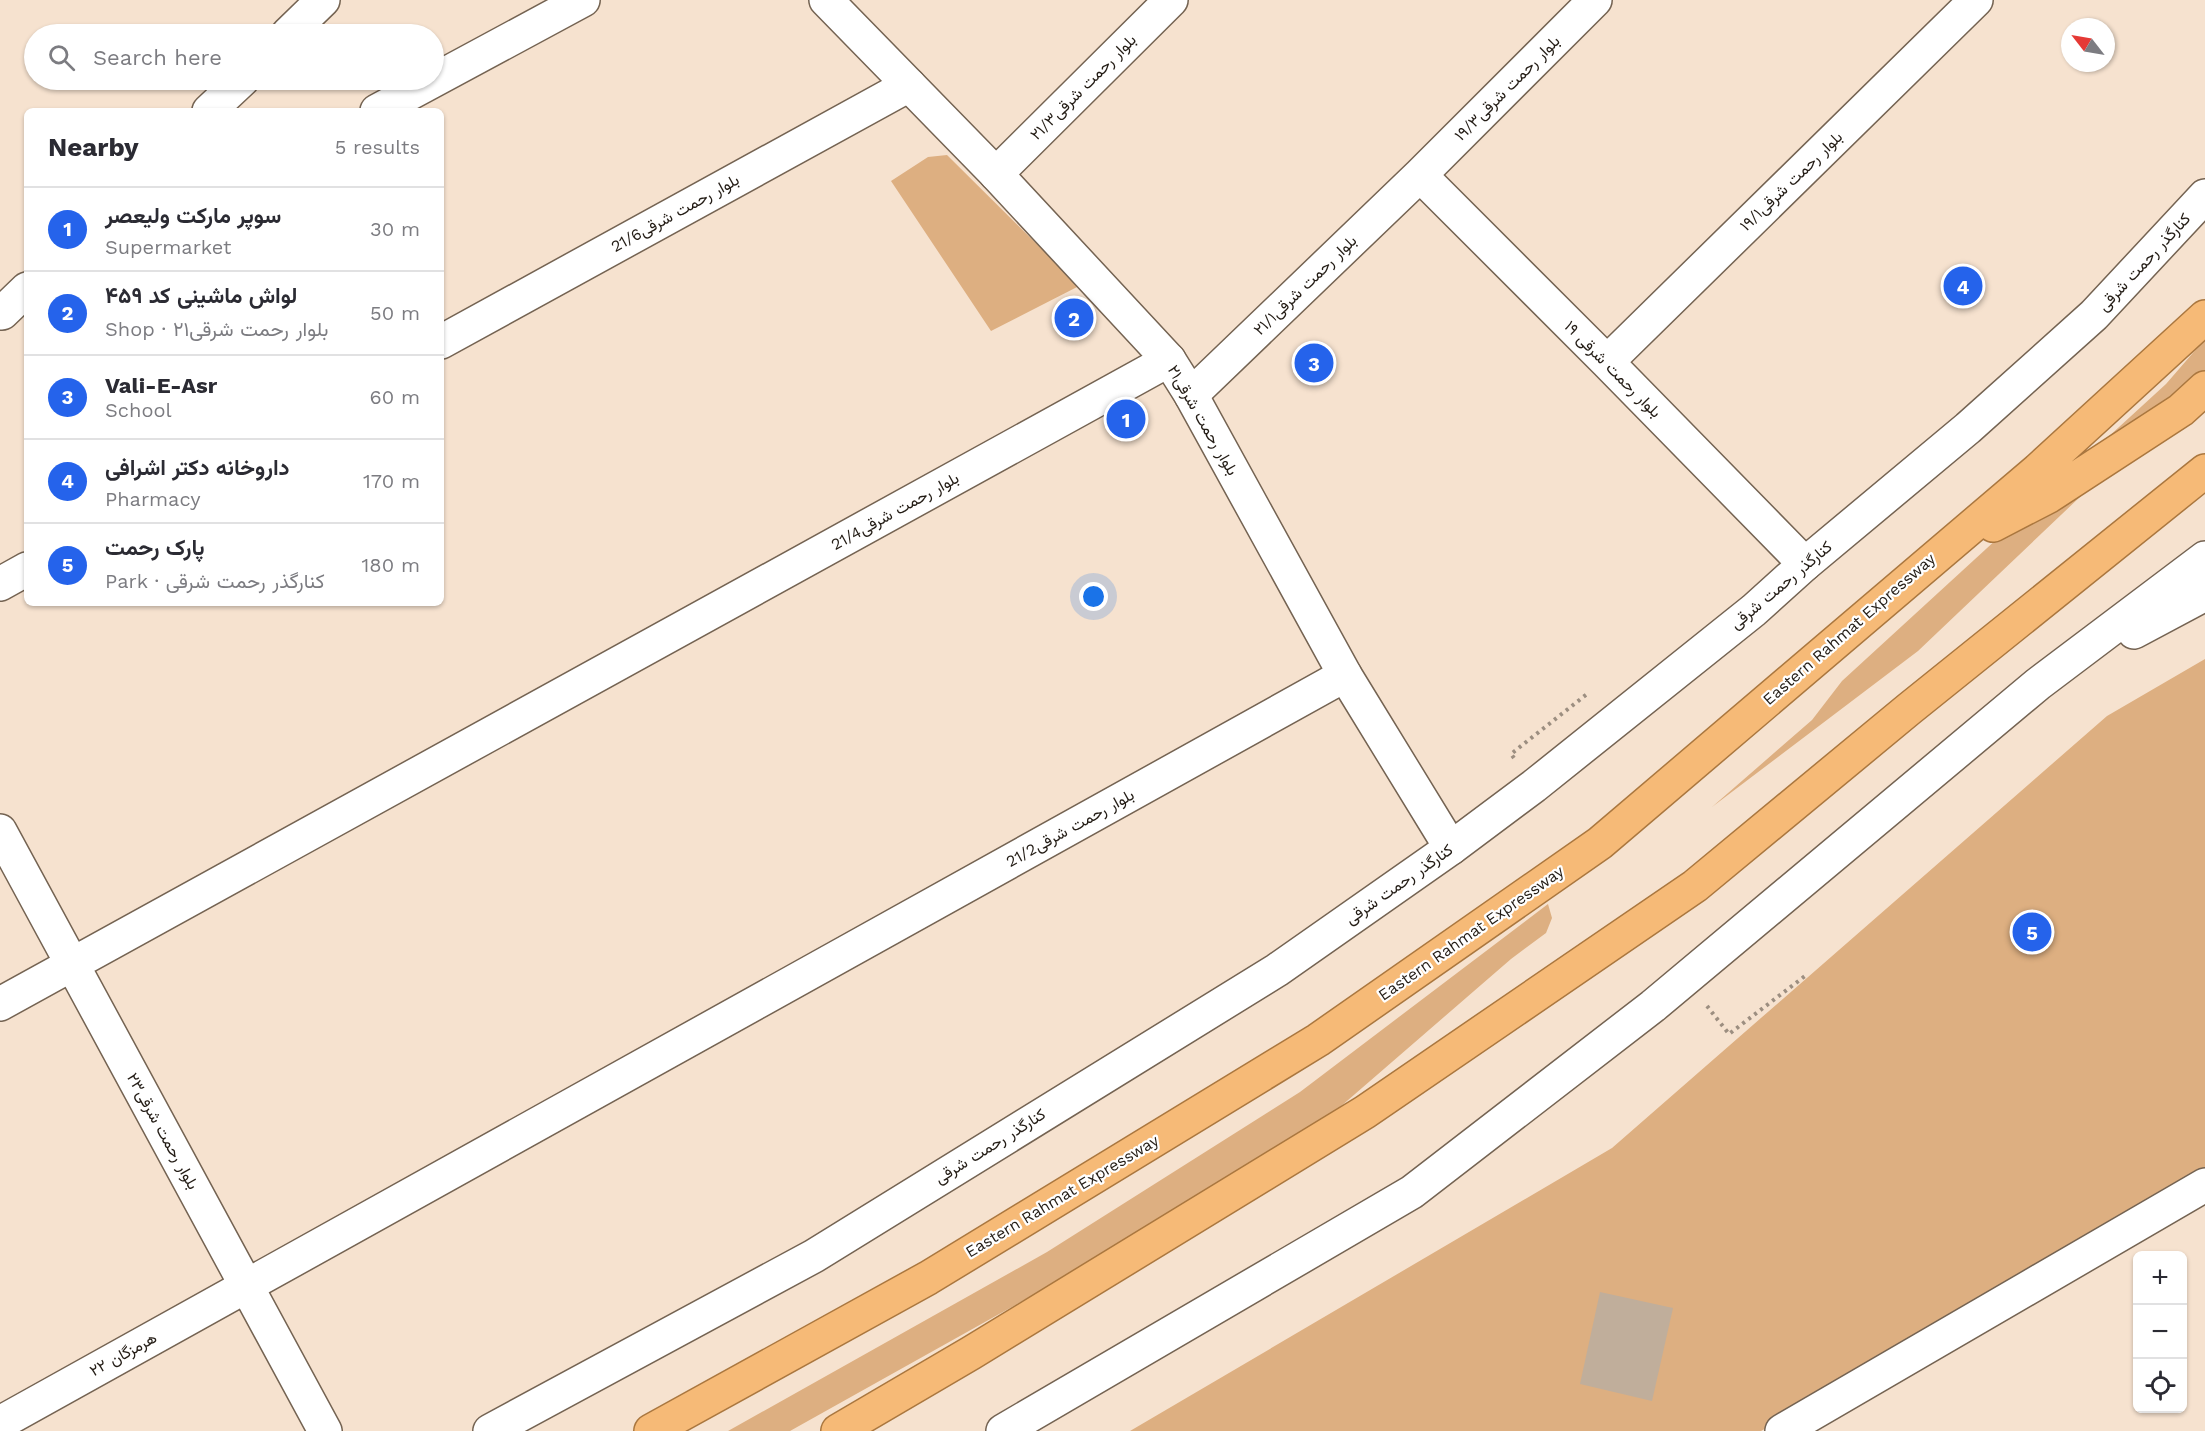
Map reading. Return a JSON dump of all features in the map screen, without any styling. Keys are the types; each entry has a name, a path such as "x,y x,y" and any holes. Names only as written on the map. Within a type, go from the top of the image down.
{"highway":[{"name":"Eastern Rahmat Expressway","path":"651,1431 928,1278 1318,1040 1600,843 1940,551 2038,470 2205,317"},
{"path":"1940,551 2049,496 2181,410 2205,388"},
{"path":"838,1431 860,1423 1365,1112 1695,886 1909,708 2205,471"}],"street":[{"path":"298,24 323,0"},
{"path":"444,75 583,0"},
{"name":"بلوار رحمت شرقی۲۱","path":"826,0 996,174 1169,360 1191,394 1345,675 1451,848"},
{"name":"بلوار رحمت شرقی۲۱/۳","path":"996,174 1171,0"},
{"name":"بلوار رحمت شرقی۱۹/۳","path":"1420,175 1594,0"},
{"name":"بلوار رحمت شرقی۱۹/۱","path":"1607,362 1976,0"},
{"name":"بلوار رحمت شرقی21/6","path":"444,340 909,85"},
{"path":"212,108 231,90"},
{"path":"382,108 415,90"},
{"name":"بلوار رحمت شرقی ۱۹","path":"1420,175 1804,564"},
{"name":"بلوار رحمت شرقی۲۱/۱","path":"1191,394 1420,175"},
{"name":"کنارگذر رحمت شرقی","path":"490,1431 814,1256 1277,970 1451,848 1534,786 1754,610 1804,564 1968,428 2094,315 2205,196"},
{"path":"7,310 24,292"},
{"name":"بلوار رحمت شرقی21/4","path":"0,1004 1169,360"},
{"path":"1004,1431 1412,1192 1653,1006 2038,684 2205,558"},
{"path":"0,584 24,571"},
{"path":"2038,684 2205,594"},
{"name":"بلوار رحمت شرقی21/2","path":"246,1285 1345,675"},
{"name":"بلوار رحمت شرقی۲۳","path":"0,831 326,1431"},
{"path":"1782,1431 2205,1185"},
{"name":"هرمزگان ۲۲","path":"0,1423 246,1285"}],"path":[{"path":"1511,754 1587,694"},
{"path":"1729,1034 1804,975"}],"shaded area":[{"path":"947,155 1079,286 991,331 891,181 928,157"},
{"path":"2205,339 2205,378 1918,651 1712,807 1812,720 1842,681 2166,384"},
{"path":"2205,659 2205,1181 1761,1431 1130,1431 1612,1148 2107,716"},
{"path":"1548,904 1552,918 1546,933 1511,959 1340,1107 1291,1141 1083,1267 790,1431 728,1431 1047,1252 1300,1092"}],"building":[{"path":"1600,1292 1673,1308 1652,1401 1580,1384"}],"place":[{"name":"داروخانه دکتر اشرافی","path":"1963,286"},
{"name":"لواش ماشینی کد ۴۵۹","path":"1074,318"},
{"name":"Vali-E-Asr","path":"1314,363"},
{"name":"سوپر مارکت ولیعصر","path":"1126,419"},
{"name":"پارک رحمت","path":"2032,932"}]}
